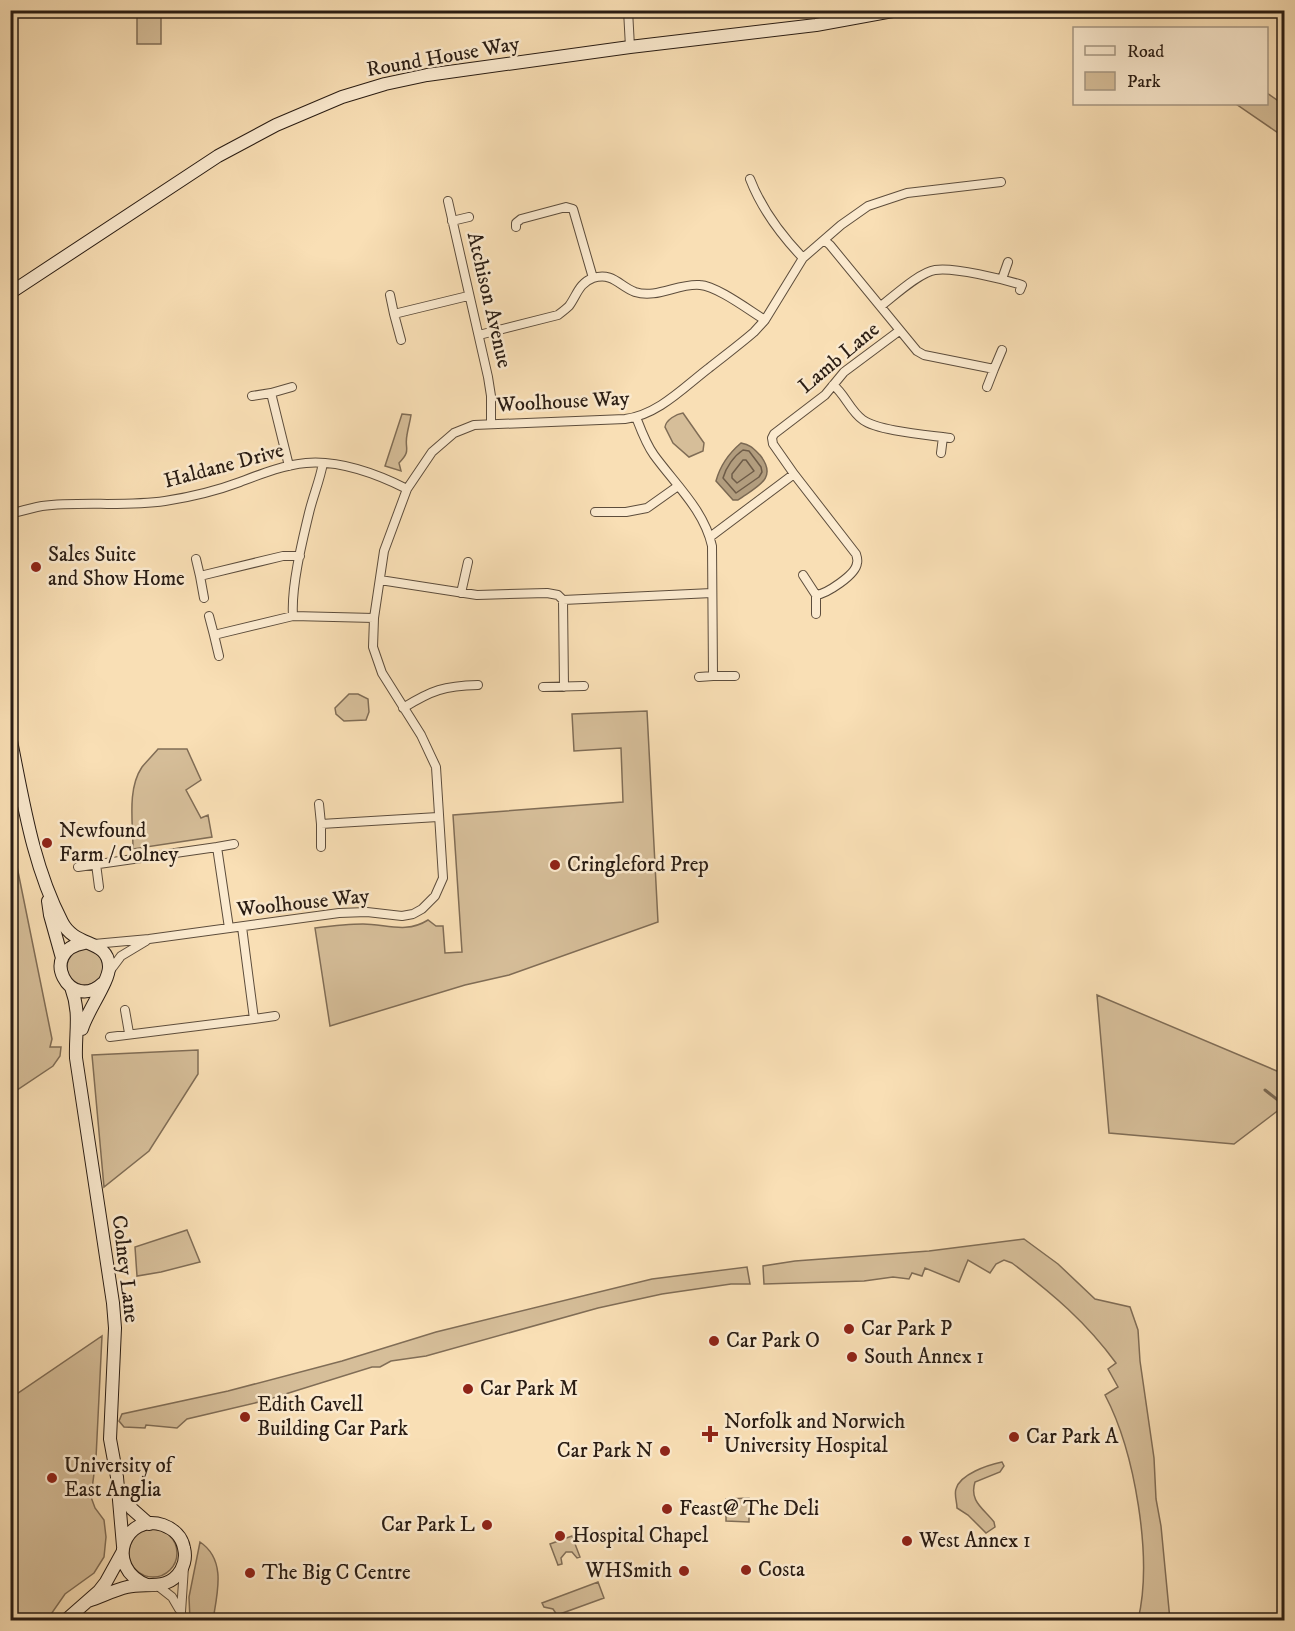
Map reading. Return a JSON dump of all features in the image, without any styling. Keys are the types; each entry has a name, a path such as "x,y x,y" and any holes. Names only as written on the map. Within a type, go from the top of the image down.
{"street":[{"path":"628,10 630,47"},
{"name":"Round House Way","path":"10,293 218,156 303,112 363,90 427,75 630,47 816,25 898,10"},
{"path":"750,179 767,215 803,258"},
{"name":"Woolhouse Way","path":"89,943 149,939 339,913 367,912 402,916 422,909 435,896 443,878 436,767 382,673 373,647 374,618 384,551 406,489 432,452 465,428 491,424 636,417 673,396 747,339 765,320 803,258 868,206 927,189 1001,182"},
{"name":"Atchison Avenue","path":"448,201 468,296 480,335 491,396 491,424"},
{"path":"516,227 520,219 566,207 573,209 593,278"},
{"name":"Atchison Avenue","path":"452,221 470,217"},
{"name":"Lamb Lane","path":"816,595 823,594 849,576 858,562 856,554 794,474 773,444 772,438 774,434 825,395 844,372 899,331 881,306 824,240"},
{"path":"1002,279 1008,262"},
{"path":"881,306 934,270 1002,279 1023,288"},
{"path":"480,335 558,315 568,307 582,284 593,278 615,279 634,292 650,294 701,284 721,293 765,320"},
{"path":"390,295 401,340"},
{"path":"394,314 468,296"},
{"path":"899,331 917,351 924,355 994,369"},
{"path":"987,387 1002,350"},
{"path":"833,385 856,414 869,424 946,437 941,453"},
{"path":"252,396 292,387"},
{"path":"271,393 289,466"},
{"path":"636,417 653,453 702,518 710,537 712,546 713,676"},
{"name":"Haldane Drive","path":"10,514 41,506 125,505 186,498 289,466 306,463 349,467 406,489"},
{"path":"293,616 292,606 300,556 309,512 323,463"},
{"path":"710,537 794,474"},
{"path":"596,512 647,508 678,486"},
{"path":"200,576 283,556 300,556"},
{"path":"196,559 204,598"},
{"path":"461,593 468,562"},
{"path":"803,575 816,595 816,614"},
{"path":"380,580 477,595 547,593 558,595 563,600 564,687"},
{"path":"563,600 712,593"},
{"path":"209,616 219,656"},
{"path":"214,635 293,616 374,618"},
{"path":"699,677 735,676"},
{"path":"403,708 425,694 438,689 478,685"},
{"path":"543,687 584,686"},
{"name":"Colney Lane","path":"10,736 26,820 46,888 50,915 62,958 62,974 71,987 78,1018 75,1041 76,1058 113,1303 115,1328 110,1439 124,1564 129,1574 137,1581 172,1597 181,1616"},
{"path":"319,804 321,847"},
{"path":"321,824 438,817"},
{"path":"78,867 234,844"},
{"path":"217,847 229,928"},
{"path":"96,864 99,887"},
{"name":"Colney Lane","path":"46,888 66,929 105,953 108,958 106,977 82,1026 76,1058"},
{"path":"242,927 254,1019"},
{"name":"Woolhouse Way","path":"106,977 121,956 149,939"},
{"path":"62,958 71,947 89,943"},
{"path":"71,987 91,991 106,977"},
{"path":"124,1011 129,1033"},
{"path":"110,1037 275,1016"},
{"name":"Colney Lane","path":"117,1486 132,1509 149,1524 170,1527 183,1542 185,1560 181,1616"},
{"path":"66,1620 106,1582 133,1531 149,1524"},
{"path":"88,1601 125,1587 152,1586 172,1580 178,1575 185,1560"}],"green space":[{"path":"137,11 161,11 161,44 137,44"},
{"path":"1268,94 1284,105 1284,137 1237,105 1268,105"},
{"path":"683,413 704,443 703,451 689,457 673,443 665,427 672,418"},
{"path":"402,414 411,415 406,452 399,463 401,471 385,466"},
{"path":"349,694 358,694 368,699 369,712 366,720 344,721 336,714 335,708"},
{"name":"Cringleford Prep","path":"647,711 658,922 509,975 465,985 330,1026 315,928 363,924 412,927 428,920 436,926 443,926 445,953 462,952 453,815 623,802 621,748 574,751 572,714"},
{"path":"158,749 187,749 201,780 186,790 201,818 208,815 212,837 133,849 134,785 142,767"},
{"path":"11,837 52,1039 50,1047 61,1047 60,1056 53,1066 11,1094"},
{"path":"85,949 98,954 103,967 98,980 85,985 72,980 67,967 72,954"},
{"path":"1097,995 1284,1074 1284,1106 1234,1144 1109,1133"},
{"path":"198,1050 198,1074 149,1151 104,1187 92,1055"},
{"path":"187,1230 200,1262 137,1276 135,1247"},
{"path":"1024,1239 1058,1264 1095,1299 1130,1307 1138,1330 1140,1361 1154,1458 1156,1499 1161,1526 1170,1620 1138,1620 1143,1567 1138,1506 1125,1445 1105,1395 1118,1387 1108,1369 1116,1363 1081,1322 1041,1286 1012,1263 1004,1260 996,1264 990,1273 968,1260 959,1282 925,1268 922,1276 912,1273 909,1279 893,1277 864,1281 764,1284 763,1266 795,1261 929,1251"},
{"path":"747,1267 750,1284 731,1284 662,1294 598,1308 426,1356 391,1361 380,1367 372,1367 263,1401 187,1419 177,1428 146,1425 145,1428 124,1427 119,1421 122,1414 228,1391 342,1361 436,1332 652,1279"},
{"name":"University of East Anglia","path":"102,1336 96,1458 91,1497 95,1508 104,1520 106,1537 104,1557 94,1573 65,1594 47,1620 11,1620 11,1398"},
{"path":"1002,1462 1004,1466 1000,1472 975,1482 975,1499 994,1522 995,1527 986,1533 968,1515 957,1508 955,1491 963,1479 969,1475"},
{"path":"749,1498 749,1522 726,1521 726,1499"},
{"path":"153,1529 170,1536 177,1553 170,1570 153,1577 136,1570 129,1553 136,1536"},
{"path":"572,1536 580,1557 577,1558 572,1552 566,1552 561,1558 562,1564 558,1565 550,1544"},
{"path":"200,1542 214,1558 217,1568 218,1589 213,1620 190,1620 189,1597"},
{"path":"598,1582 604,1598 557,1615 553,1609 544,1607 542,1603"}],"water":[{"path":"741,443 752,447 760,455 767,470 763,482 738,500 733,500 716,481 725,461"}],"waterway":[{"path":"1265,1090 1284,1105"}],"place":[{"name":"Sales Suite and Show Home","path":"36,567"},
{"name":"Newfound Farm / Colney","path":"47,843"},
{"name":"Cringleford Prep","path":"555,865"},
{"name":"Car Park P","path":"849,1329"},
{"name":"Car Park O","path":"714,1341"},
{"name":"South Annex 1","path":"852,1357"},
{"name":"Car Park M","path":"468,1389"},
{"name":"Edith Cavell Building Car Park","path":"245,1417"},
{"name":"Norfolk and Norwich University Hospital","path":"710,1434"},
{"name":"Car Park A","path":"1014,1437"},
{"name":"Car Park N","path":"665,1451"},
{"name":"University of East Anglia","path":"52,1478"},
{"name":"Feast@ The Deli","path":"667,1509"},
{"name":"Car Park L","path":"487,1525"},
{"name":"Hospital Chapel","path":"560,1536"},
{"name":"West Annex 1","path":"907,1541"},
{"name":"Costa","path":"746,1570"},
{"name":"WHSmith","path":"684,1571"},
{"name":"The Big C Centre","path":"250,1573"}]}
